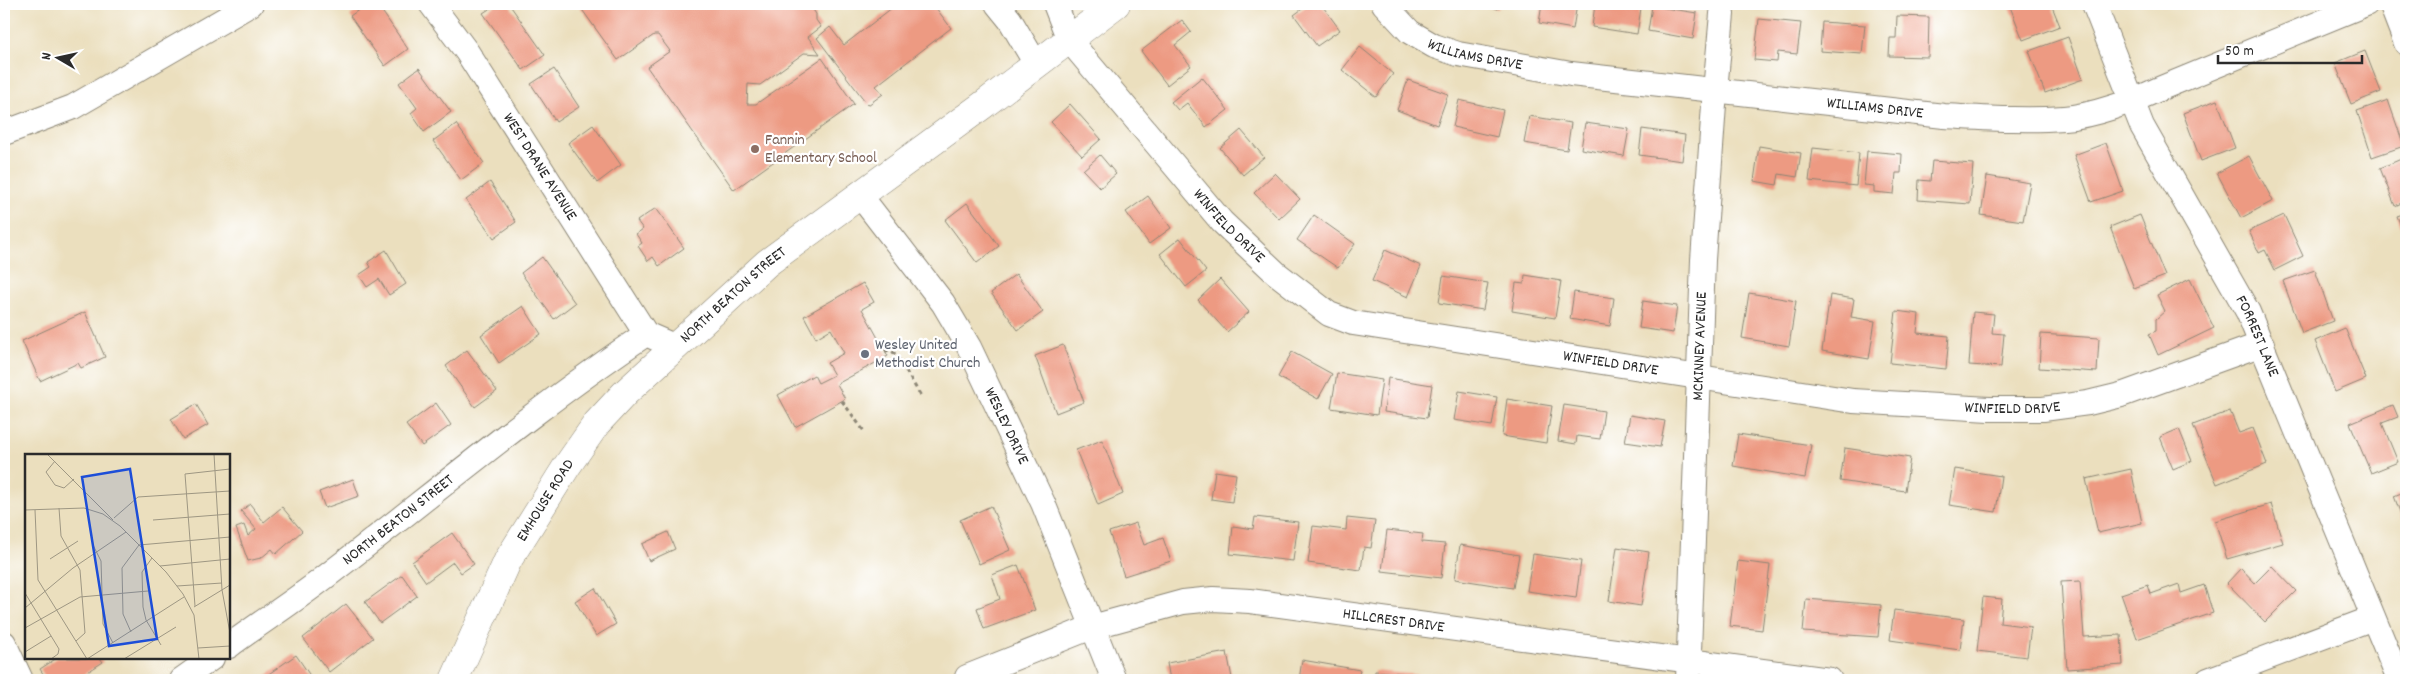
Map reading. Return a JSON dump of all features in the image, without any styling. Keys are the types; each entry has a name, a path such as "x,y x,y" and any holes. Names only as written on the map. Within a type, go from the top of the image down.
{"main road":[{"name":"NORTH BEATON STREET","path":"676,346 766,263 1116,4"},
{"name":"EMHOUSE ROAD","path":"454,680 508,560 567,466 603,417 676,346"}],"street":[{"path":"4,133 73,107 251,4"},
{"name":"WEST DRANE AVENUE","path":"431,4 466,52 646,334"},
{"path":"997,4 1010,20 1036,64"},
{"name":"WINFIELD DRIVE","path":"1055,4 1069,40 1222,222 1276,273 1328,314 1353,323 1853,401 1989,408 2042,409 2088,403 2121,395 2262,344"},
{"name":"WILLIAMS DRIVE","path":"1384,4 1410,32 1434,46 1458,54 1571,74 1944,116 2003,119 2066,118 2133,102 2159,89 2366,4"},
{"name":"FORREST LANE","path":"2094,4 2142,126 2248,312 2398,680"},
{"path":"2392,4 2406,43"},
{"name":"MCKINNEY AVENUE","path":"1689,672 1703,260 1714,90 1722,14"},
{"name":"WESLEY DRIVE","path":"859,194 943,303 969,347 1043,503 1114,680"},
{"name":"NORTH BEATON STREET","path":"230,645 323,579 448,479 600,364 646,334 676,346"},
{"name":"HILLCREST DRIVE","path":"967,677 1092,627 1183,602 1213,598 1250,601 1689,672 1830,680"},
{"path":"2208,680 2373,618"},
{"path":"4,643 21,680"},
{"path":"181,680 211,659"}],"path":[{"path":"885,350 892,350 896,355 921,396"},
{"path":"842,401 864,431"}],"building":[{"path":"367,4 377,4 408,49 385,66 350,16"},
{"path":"497,4 509,4 545,55 523,70 483,13"},
{"path":"578,4 809,4 816,14 816,20 821,27 808,37 820,54 804,53 760,85 748,84 747,104 756,104 822,58 854,104 734,190 647,67 670,51 658,35 654,35 618,60"},
{"path":"897,4 933,4 951,28 876,86 883,94 868,105 817,38 830,27 844,45"},
{"path":"1309,4 1321,4 1340,30 1317,46 1294,15"},
{"path":"1483,4 1500,4 1498,9"},
{"path":"1542,4 1577,4 1573,29 1539,23"},
{"path":"1595,4 1613,4 1641,8 1637,34 1592,27"},
{"path":"2009,4 2051,4 2060,26 2023,40"},
{"path":"1652,6 1697,13 1693,39 1648,31"},
{"path":"1897,16 1929,17 1928,57 1889,56 1890,38 1896,38"},
{"path":"1759,19 1801,23 1797,54 1778,52 1777,62 1754,60"},
{"path":"1182,20 1191,32 1175,45 1191,66 1167,85 1141,51"},
{"path":"1822,22 1865,25 1862,54 1820,51"},
{"path":"2068,37 2083,79 2045,93 2029,51"},
{"path":"1360,47 1393,74 1376,97 1342,70"},
{"path":"2365,51 2381,92 2351,104 2335,63"},
{"path":"419,68 451,112 424,132 411,113 417,108 399,83"},
{"path":"554,69 579,107 556,122 531,84"},
{"path":"1202,77 1228,110 1206,127 1187,103 1178,110 1171,102"},
{"path":"1408,80 1448,94 1437,125 1397,110"},
{"path":"1459,100 1503,110 1497,137 1453,127"},
{"path":"2217,100 2235,148 2201,161 2183,113"},
{"path":"2388,100 2404,146 2372,157 2357,111"},
{"path":"1070,104 1101,139 1082,156 1051,122"},
{"path":"1529,116 1571,123 1567,150 1524,143"},
{"path":"1585,123 1629,129 1624,156 1581,149"},
{"path":"456,124 484,163 461,180 433,141"},
{"path":"593,125 621,165 597,183 568,143"},
{"path":"1642,129 1685,135 1682,161 1639,155"},
{"path":"1241,130 1264,157 1243,175 1220,148"},
{"path":"2106,143 2123,191 2091,202 2074,155"},
{"path":"1759,146 1801,153 1797,177 1779,174 1777,185 1754,181"},
{"path":"1813,148 1859,153 1856,186 1809,181"},
{"path":"1867,151 1902,154 1901,173 1896,173 1894,194 1874,192 1874,186 1864,185"},
{"path":"1100,155 1116,174 1100,188 1083,170"},
{"path":"2249,156 2273,201 2241,218 2217,173"},
{"path":"2406,157 2406,201 2395,206 2380,168"},
{"path":"1932,161 1973,164 1970,204 1918,200 1919,180 1930,181"},
{"path":"1275,173 1300,199 1279,219 1254,193"},
{"path":"1987,176 2030,183 2023,221 1981,215"},
{"path":"490,182 516,222 494,238 466,200"},
{"path":"1148,196 1171,228 1149,244 1126,212"},
{"path":"967,203 999,246 977,263 945,220"},
{"path":"656,208 684,248 659,266 653,257 648,261 638,246 642,243 636,234 643,229 637,221"},
{"path":"2406,213 2406,239 2397,216"},
{"path":"1314,215 1355,244 1338,268 1297,240"},
{"path":"2140,215 2165,276 2134,288 2110,227"},
{"path":"2284,215 2303,256 2275,270 2265,250 2259,253 2249,231"},
{"path":"1180,238 1206,271 1186,287 1160,254"},
{"path":"386,250 406,284 389,295 379,279 367,287 359,275 371,267 368,262"},
{"path":"1385,250 1421,266 1408,297 1372,281"},
{"path":"542,257 575,303 554,319 521,273"},
{"path":"2315,270 2333,321 2302,333 2283,281"},
{"path":"1016,274 1043,312 1018,330 991,293"},
{"path":"1525,275 1561,281 1555,318 1512,311 1516,283 1524,284"},
{"path":"1443,276 1488,283 1483,310 1439,303"},
{"path":"1220,279 1249,312 1227,332 1198,300"},
{"path":"2190,279 2214,328 2158,355 2149,334 2156,331 2156,319 2165,311 2157,295"},
{"name":"Wesley United Methodist Church","path":"863,283 874,302 862,309 888,356 837,384 845,399 795,427 778,395 814,375 818,383 834,375 827,363 844,353 831,329 816,338 804,316"},
{"path":"1574,292 1614,298 1610,326 1570,319"},
{"path":"1749,293 1796,301 1789,346 1742,338"},
{"path":"1830,295 1854,299 1851,317 1875,321 1869,359 1822,351"},
{"path":"1643,301 1677,306 1673,333 1639,328"},
{"path":"523,306 541,334 499,363 481,335"},
{"path":"1896,311 1919,314 1917,333 1949,336 1946,369 1890,363"},
{"path":"85,312 105,357 81,368 78,363 40,381 22,341"},
{"path":"1973,312 1994,314 1992,333 2004,334 2001,367 1969,365"},
{"path":"2345,328 2366,379 2335,392 2315,341"},
{"path":"2041,334 2099,338 2097,372 2039,368"},
{"path":"1063,345 1084,402 1056,413 1035,356"},
{"path":"467,350 497,391 475,407 446,366"},
{"path":"1292,352 1332,374 1318,399 1278,377"},
{"path":"1337,373 1382,380 1377,415 1331,408"},
{"path":"1388,378 1432,385 1427,418 1384,412"},
{"path":"1459,391 1497,397 1492,426 1454,420"},
{"path":"1507,399 1552,406 1546,443 1502,436"},
{"path":"436,403 451,425 422,446 406,425"},
{"path":"196,404 208,425 183,439 171,419"},
{"path":"1564,405 1604,411 1600,439 1577,436 1576,444 1558,441"},
{"path":"2393,405 2398,417 2382,423 2398,462 2371,473 2350,423"},
{"path":"2230,411 2239,433 2253,428 2267,464 2217,484 2193,425"},
{"path":"1630,415 1665,421 1660,447 1625,442"},
{"path":"2179,429 2192,461 2173,469 2160,437"},
{"path":"1738,434 1811,445 1805,478 1733,466"},
{"path":"1102,440 1123,494 1098,505 1076,450"},
{"path":"1845,448 1910,458 1905,491 1840,481"},
{"path":"1955,469 2001,476 1996,512 1949,505"},
{"path":"2131,469 2142,523 2098,533 2086,479"},
{"path":"1215,471 1236,474 1232,502 1211,499"},
{"path":"353,479 359,496 325,508 319,492"},
{"path":"2406,491 2406,528 2394,496"},
{"path":"250,504 264,522 282,507 302,531 276,554 272,549 261,558 248,561 236,528 244,525 248,536 256,529 241,511"},
{"path":"2271,504 2283,543 2227,559 2215,521"},
{"path":"991,506 1010,550 979,564 960,520"},
{"path":"1255,517 1298,522 1293,561 1230,554 1233,526 1253,529"},
{"path":"1347,518 1375,521 1371,548 1364,547 1361,570 1308,563 1313,526 1346,530"},
{"path":"1136,523 1144,545 1163,538 1171,561 1124,576 1109,532"},
{"path":"1387,530 1423,534 1422,542 1445,544 1441,578 1382,571"},
{"path":"668,532 675,549 649,561 642,544"},
{"path":"452,533 474,564 461,573 453,562 426,582 412,562"},
{"path":"1460,545 1519,555 1513,588 1455,579"},
{"path":"1617,547 1649,552 1641,606 1609,601"},
{"path":"1533,554 1581,561 1576,598 1527,591"},
{"path":"1738,561 1770,565 1762,630 1730,626"},
{"path":"1018,565 1035,610 984,629 977,608 1000,599 992,575"},
{"path":"2272,566 2296,591 2265,622 2227,583 2241,568 2255,583"},
{"path":"402,575 417,596 380,623 365,602"},
{"path":"2080,581 2084,637 2121,635 2123,665 2067,669 2061,582"},
{"path":"2179,584 2181,593 2204,585 2213,613 2137,639 2121,594 2148,585 2151,594"},
{"path":"595,588 616,624 596,636 575,601"},
{"path":"1983,597 2002,599 2000,623 2031,627 2027,657 1977,651"},
{"path":"1806,599 1881,605 1878,637 1803,632"},
{"path":"346,604 373,638 329,672 303,638"},
{"path":"1894,610 1964,619 1960,650 1890,640"},
{"path":"1227,652 1232,678 1170,680 1167,663"},
{"path":"296,655 313,680 260,680"},
{"path":"55,659 101,659 103,662 83,675 84,677 80,680 47,680 40,669"},
{"path":"1302,660 1360,670 1358,680 1299,680"},
{"path":"1375,671 1432,676 1432,680 1374,680"}],"place":[{"name":"Fannin Elementary School","path":"755,149"},
{"name":"Wesley United Methodist Church","path":"865,354"}]}
